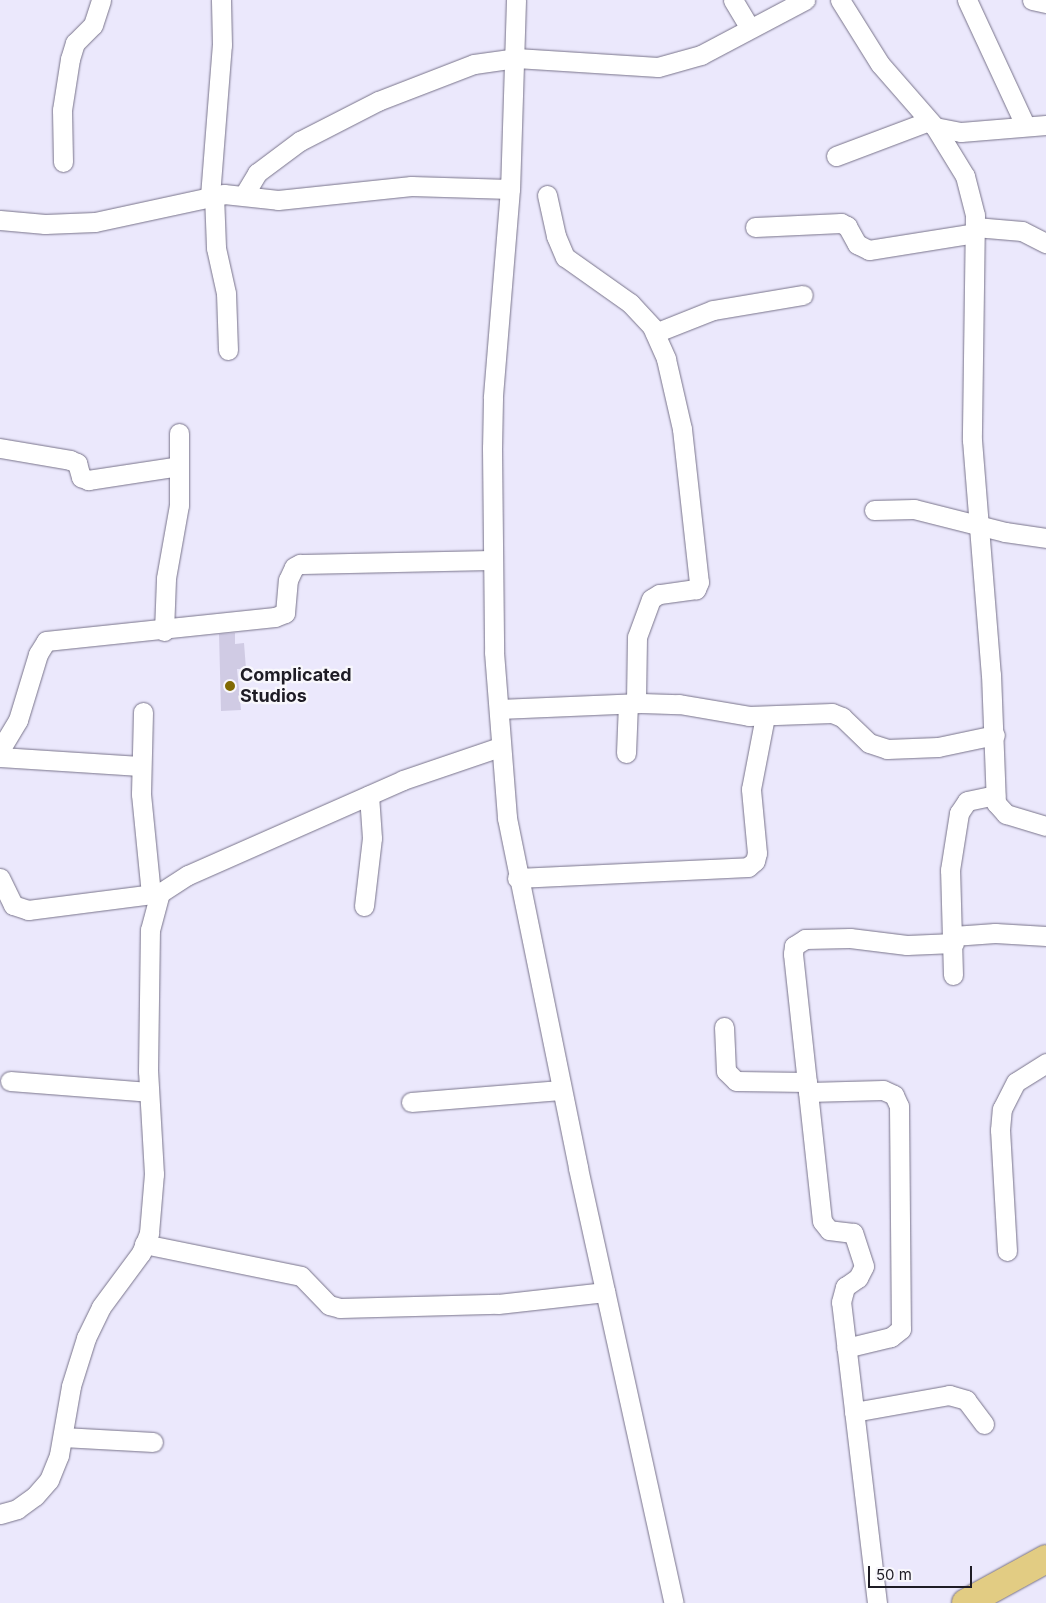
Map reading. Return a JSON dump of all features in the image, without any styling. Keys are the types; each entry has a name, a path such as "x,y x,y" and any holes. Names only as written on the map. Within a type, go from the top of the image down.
{"highway":[{"path":"966,1603 1046,1559"},
{"path":"995,1603 1046,1576"}],"street":[{"path":"63,162 62,110 70,59 75,43 93,25 101,0"},
{"path":"221,0 222,38 212,195 215,242 226,293 228,350"},
{"path":"516,0 516,58 510,189 493,398 493,560 500,746 507,818 517,878 561,1090 674,1603"},
{"path":"733,0 750,28"},
{"path":"244,195 257,173 276,156 344,117 474,64 516,58 658,68 700,55 805,0"},
{"path":"840,0 880,64 932,124 964,176 971,194 975,230 971,400 978,525 995,735 995,795 1000,809 1006,814 1046,826"},
{"path":"967,0 1025,125"},
{"path":"1032,0 1038,4 1046,3"},
{"path":"836,156 932,124 961,132 1025,125 1046,125"},
{"path":"0,220 45,224 95,222 212,195 244,195 278,200 310,199 439,185 510,189"},
{"path":"547,195 556,236 565,257 630,303 655,334 671,376 682,429 699,582 696,590 659,594 651,599 637,637 626,753"},
{"path":"756,228 840,223 846,226 857,244 869,250 975,230 1022,231 1046,242"},
{"path":"655,334 713,310 803,295"},
{"path":"164,631 166,578 180,505 179,433"},
{"path":"0,448 70,460 77,464 84,480 179,466"},
{"path":"874,510 914,510 1046,538"},
{"path":"0,750 18,720 38,654 46,642 164,631 281,615 286,609 290,572 300,564 493,560"},
{"path":"499,708 632,703 679,704 729,714 765,716 832,713 842,717 869,743 887,749 938,747 995,735"},
{"path":"0,1514 16,1509 35,1496 49,1480 62,1437 75,1368 94,1320 144,1244 154,1193 149,1092 150,930 156,893 140,766 143,712"},
{"path":"517,878 748,867 757,853 751,789 765,716"},
{"path":"0,878 13,905 28,910 156,893 188,875 369,795 428,770 500,746"},
{"path":"0,757 140,766"},
{"path":"364,906 372,838 369,795"},
{"path":"953,975 954,939 950,870 959,813 967,801 995,795"},
{"path":"877,1603 846,1348 842,1294 862,1273 864,1266 853,1233 829,1230 822,1221 793,954 798,941 850,938 907,945 995,932 1046,936"},
{"path":"724,1027 725,1061 730,1077 746,1082 883,1090 894,1095 899,1106 900,1329 891,1337 846,1348"},
{"path":"1007,1251 1000,1130 1002,1109 1016,1082 1046,1062"},
{"path":"10,1081 149,1092"},
{"path":"411,1102 561,1090"},
{"path":"144,1244 300,1276 329,1304 340,1308 498,1304 605,1292"},
{"path":"854,1412 949,1395 966,1400 984,1424"},
{"path":"62,1437 153,1442"}],"building":[{"name":"Complicated Studios","path":"235,633 235,644 244,643 246,669 237,669 241,710 221,711 219,634"}],"place":[{"name":"Complicated Studios","path":"230,686"}]}
